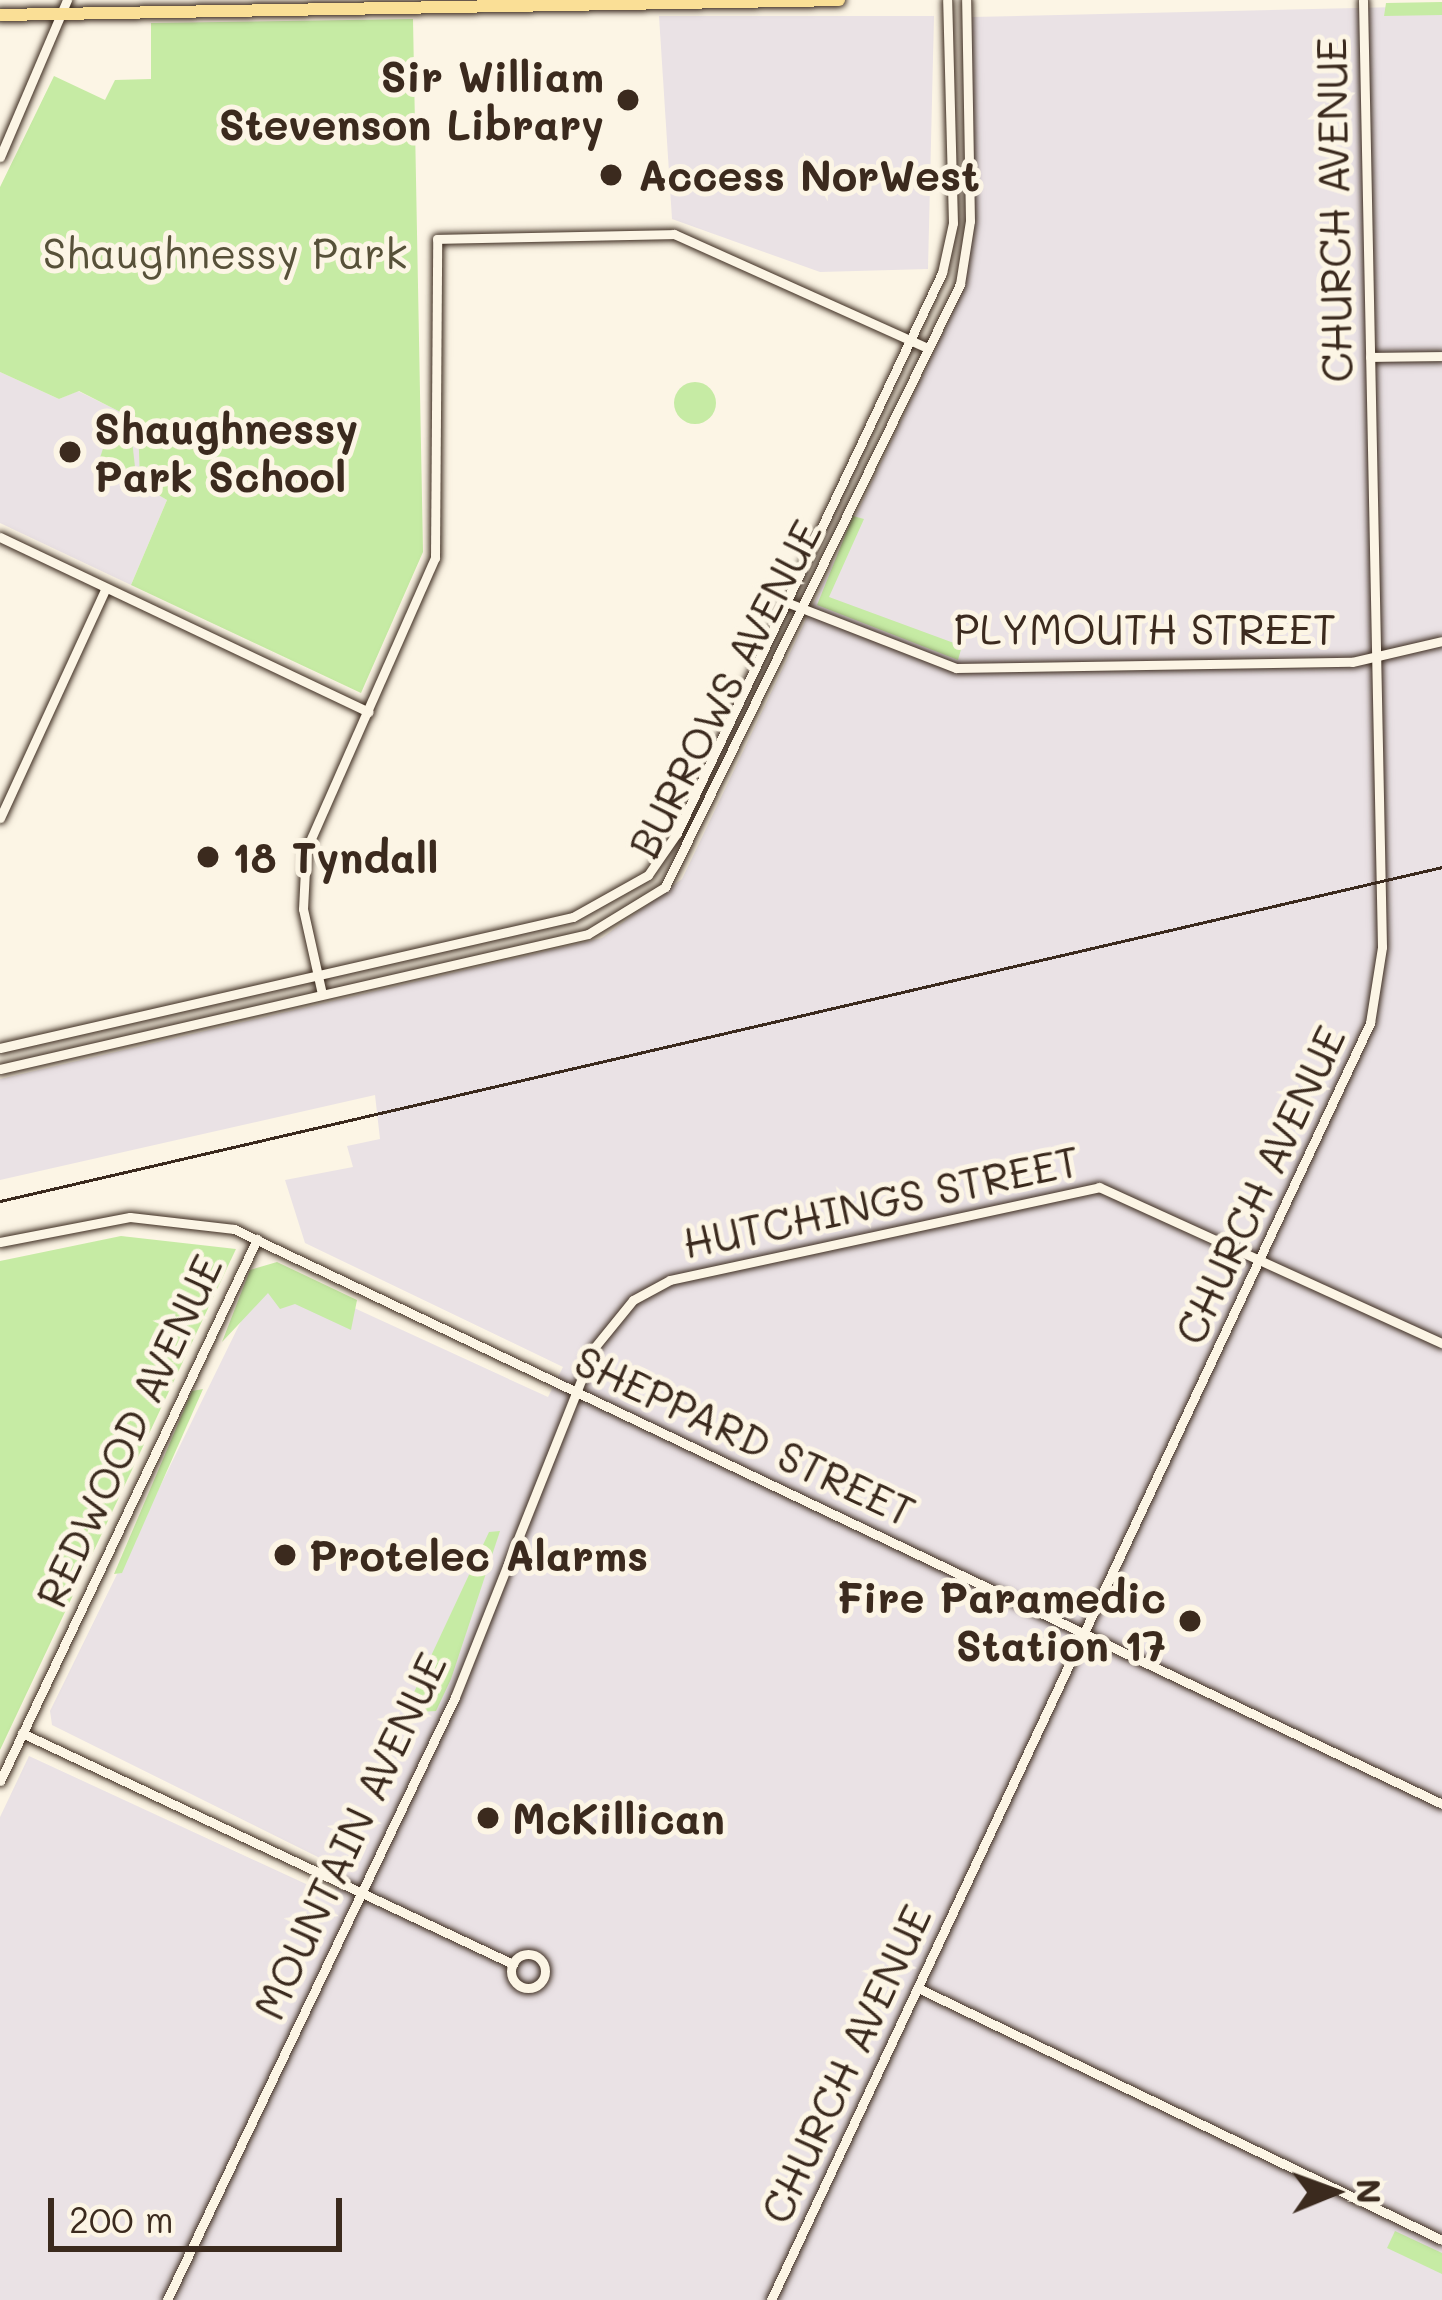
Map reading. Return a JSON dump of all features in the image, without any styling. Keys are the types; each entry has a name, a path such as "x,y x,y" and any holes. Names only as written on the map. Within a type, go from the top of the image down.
{"main road":[{"path":"0,15 67,7 838,0"}],"street":[{"name":"BURROWS AVENUE","path":"0,1048 573,917 633,888 677,833 950,249 947,0"},
{"name":"BURROWS AVENUE","path":"0,1069 588,934 644,904 693,844 928,348 968,251 966,0"},
{"name":"CHURCH AVENUE","path":"771,2300 1360,1057 1379,986 1364,0"},
{"path":"0,157 67,7"},
{"path":"951,160 969,160"},
{"path":"322,994 303,864 435,558 437,239 674,234 928,348"},
{"path":"1370,358 1442,356"},
{"path":"0,538 369,712"},
{"path":"0,818 106,589"},
{"name":"PLYMOUTH STREET","path":"786,602 956,668 1376,656 1442,641"},
{"name":"HUTCHINGS STREET","path":"574,1393 614,1317 670,1280 1056,1190 1124,1193 1442,1343"},
{"name":"SHEPPARD STREET","path":"0,1242 152,1216 257,1239 1442,1804"},
{"name":"REDWOOD AVENUE","path":"0,1781 257,1239"},
{"name":"MOUNTAIN AVENUE","path":"167,2300 455,1696 574,1393"},
{"path":"22,1733 513,1964"},
{"path":"918,1988 1442,2240"}],"shaded area":[{"path":"1442,6 1442,2300 0,2300 0,1817 29,1756 332,1896 344,1870 52,1725 50,1711 267,1268 548,1397 563,1367 305,1243 285,1180 353,1167 347,1146 380,1139 375,1095 0,1180 0,1079 602,938 682,879 965,287 972,17"},
{"path":"659,16 934,16 928,269 820,272 672,219"},
{"name":"Shaughnessy Park School","path":"0,372 59,399 78,391 139,421 140,483 167,500 131,585 0,523"}],"green space":[{"path":"1442,2 1442,15 1384,16 1386,3"},
{"name":"Shaughnessy Park","path":"413,19 423,552 361,693 131,585 167,500 140,484 138,421 79,391 59,399 0,372 0,187 54,76 105,100 115,80 151,79 151,23"},
{"path":"695,382 710,388 716,403 710,418 695,424 680,418 674,403 680,388"},
{"path":"108,433 132,440 136,476 98,464"},
{"path":"853,516 864,519 829,597 962,646 958,660 817,605"},
{"path":"121,1236 236,1249 0,1750 0,1261"},
{"path":"277,1262 357,1300 351,1330 295,1304 280,1309 268,1293 222,1342 250,1270"},
{"path":"203,1389 122,1573 114,1574 192,1391"},
{"path":"500,1531 451,1679 436,1711 419,1712 409,1703 489,1532"},
{"path":"1395,2231 1442,2253 1442,2274 1387,2248"}],"railway":[{"path":"0,1201 1442,867"}],"place":[{"name":"Sir William Stevenson Library","path":"628,100"},
{"name":"Access NorWest","path":"611,175"},
{"name":"Shaughnessy Park School","path":"70,452"},
{"name":"18 Tyndall","path":"208,857"},
{"name":"Protelec Alarms","path":"285,1555"},
{"name":"Fire Paramedic Station 17","path":"1190,1621"},
{"name":"McKillican","path":"488,1818"}]}
